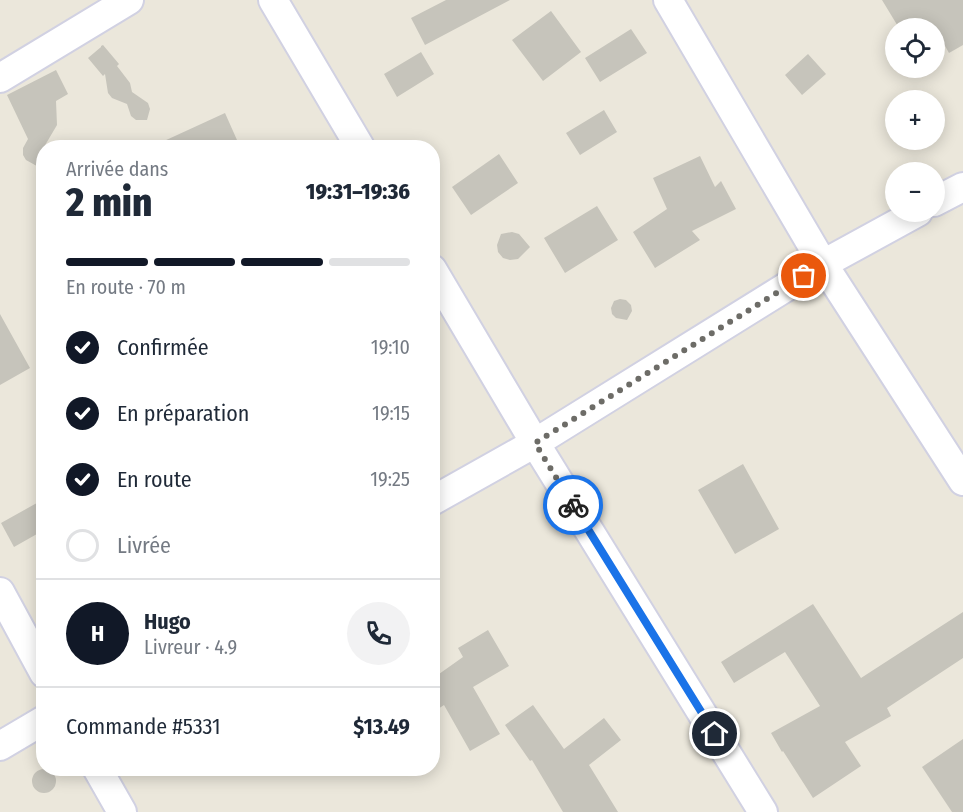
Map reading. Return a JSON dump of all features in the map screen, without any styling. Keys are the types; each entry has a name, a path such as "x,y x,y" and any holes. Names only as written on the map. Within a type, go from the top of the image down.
{"street":[{"path":"0,78 129,0"},
{"path":"273,0 356,140"},
{"path":"668,0 823,264 963,482"},
{"path":"945,196 963,187"},
{"path":"440,496 535,443 823,264 900,222"},
{"path":"440,283 535,443 763,812"},
{"path":"0,592 36,658"},
{"path":"0,746 36,725"},
{"path":"101,776 122,812"}],"building":[{"path":"446,0 510,0 425,45 411,18"},
{"path":"882,0 963,0 963,45 949,53 945,46 945,18 893,18"},
{"path":"551,11 581,52 543,81 512,40"},
{"path":"631,29 647,53 600,82 585,58"},
{"path":"103,45 119,64 117,66 130,83 132,92 148,103 150,109 147,120 136,120 131,116 127,104 112,98 108,93 105,74 103,76 88,58"},
{"path":"421,52 434,74 397,97 384,74"},
{"path":"808,54 826,74 802,95 785,75"},
{"path":"56,70 68,94 56,101 57,125 48,140 36,140 36,166 26,160 23,155 23,148 28,139 7,95"},
{"path":"604,110 617,132 580,155 566,133"},
{"path":"225,113 237,140 166,140"},
{"path":"499,154 518,183 471,215 452,187"},
{"path":"700,156 715,187 721,181 736,209 692,231 700,240 655,268 633,232 667,209 653,178"},
{"path":"597,206 618,240 565,273 544,238"},
{"path":"512,232 519,234 530,247 518,259 510,260 503,258 498,252 497,245 501,234"},
{"path":"626,300 631,305 632,311 627,320 616,318 612,314 611,308 614,301"},
{"path":"0,314 30,368 0,385"},
{"path":"743,464 779,529 735,554 698,490"},
{"path":"36,503 36,535 14,547 1,523"},
{"path":"813,604 861,678 963,612 963,658 887,708 891,716 845,742 861,766 813,798 771,733 820,706 785,652 734,683 721,662"},
{"path":"488,630 509,666 473,687 500,734 470,751 444,705 440,708 440,673 463,657 458,648"},
{"path":"533,705 564,749 604,718 621,740 589,765 618,812 563,812 532,760 530,761 505,725"},
{"path":"963,739 963,812 952,812 922,767"},
{"path":"36,773 36,776 55,777 55,785 48,792 40,792 33,785 33,777"}],"way so far":[{"path":"573,505 535,443 804,276"}],"route":[{"path":"573,505 715,734"}]}
